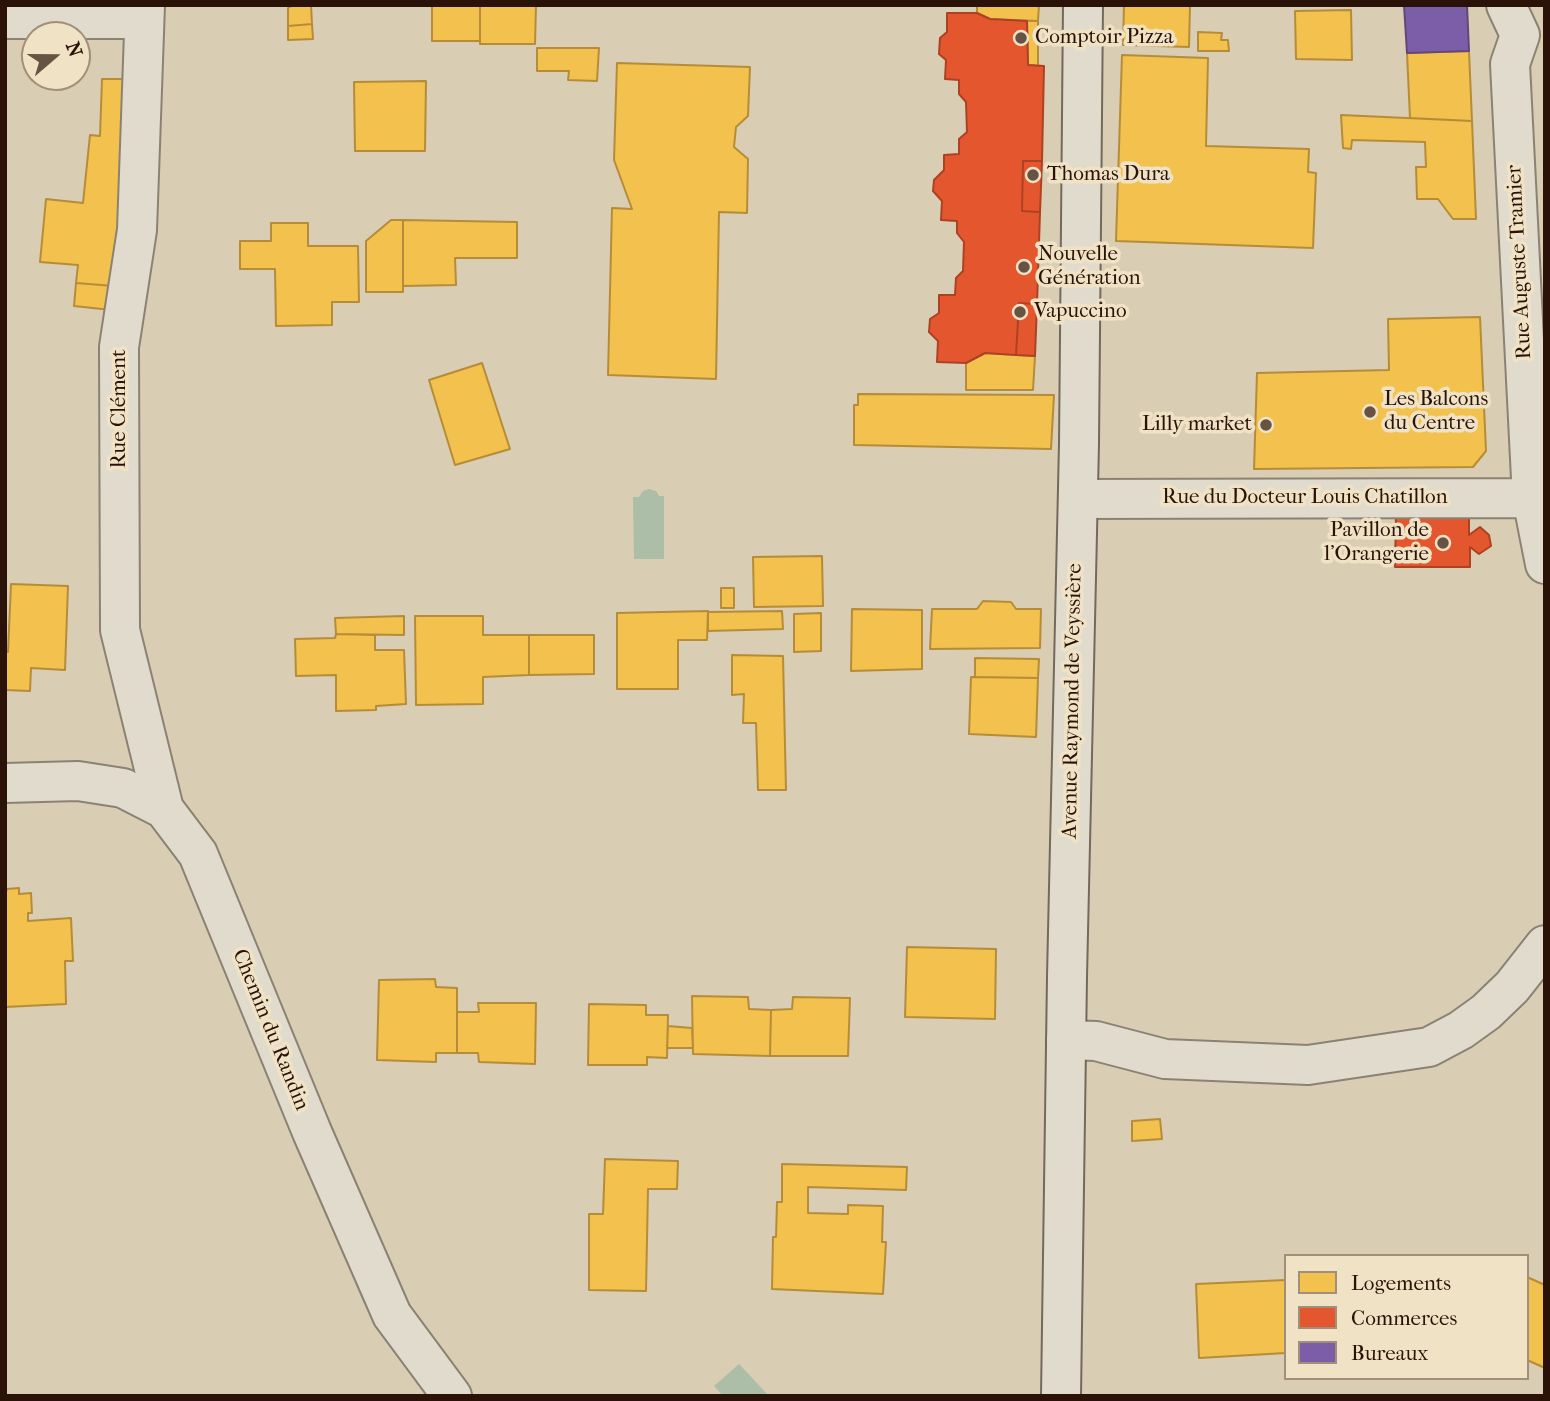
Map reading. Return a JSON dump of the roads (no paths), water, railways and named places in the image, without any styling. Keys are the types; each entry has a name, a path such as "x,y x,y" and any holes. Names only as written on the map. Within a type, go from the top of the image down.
{"street":[{"name":"Avenue Raymond de Veyssière","path":"1061,1396 1078,499 1083,5"},
{"path":"5,19 144,12"},
{"name":"Rue Clément","path":"144,12 137,230 119,347 120,630 164,809"},
{"name":"Rue Auguste Tramier","path":"1523,22 1510,64 1532,498 1545,564"},
{"name":"Rue du Docteur Louis Chatillon","path":"1078,499 1532,498"},
{"name":"Chemin du Randin","path":"5,783 78,781 123,788 164,809 198,854 312,1132 392,1315 452,1396"},
{"path":"1066,1040 1096,1041 1165,1059 1308,1065 1429,1047 1461,1030 1486,1012 1512,987 1545,944"}],"place":[{"name":"Comptoir Pizza","path":"1021,38"},
{"name":"Thomas Dura","path":"1033,175"},
{"name":"Nouvelle Génération","path":"1024,267"},
{"name":"Vapuccino","path":"1020,312"},
{"name":"Les Balcons du Centre","path":"1370,412"},
{"name":"Lilly market","path":"1266,425"},
{"name":"Pavillon de l'Orangerie","path":"1443,543"}]}
